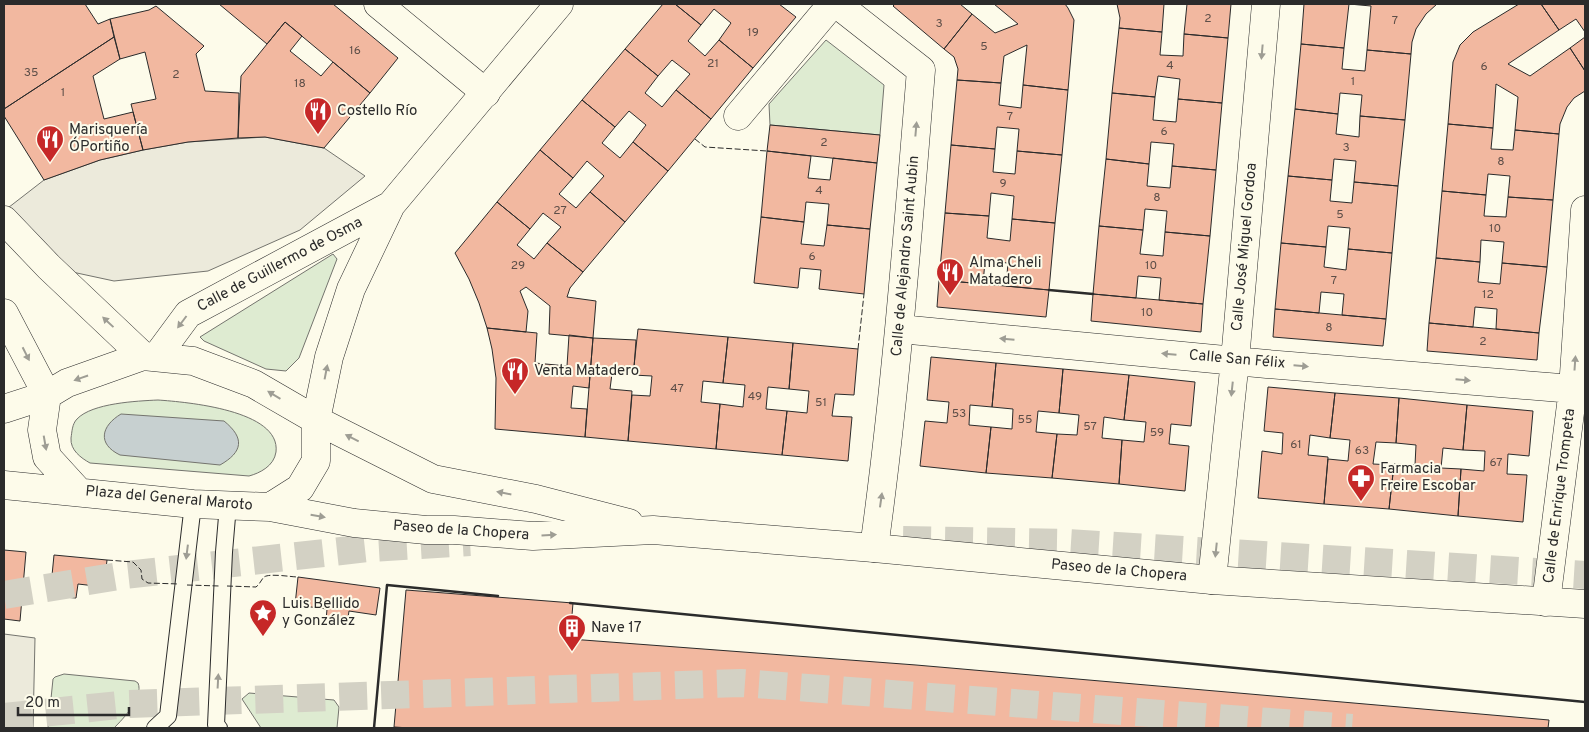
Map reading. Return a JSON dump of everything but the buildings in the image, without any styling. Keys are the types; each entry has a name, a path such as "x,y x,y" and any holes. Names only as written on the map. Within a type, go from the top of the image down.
{"street":[{"path":"378,4 486,93"},
{"name":"Calle de Guillermo de Osma","path":"316,420 329,358 351,289 392,205 559,4"},
{"path":"738,116 832,4"},
{"name":"Calle de Alejandro Saint Aubin","path":"837,4 921,70 900,330 885,471 874,548"},
{"name":"Calle José Miguel Gordoa","path":"1212,580 1235,360 1266,4"},
{"name":"Calle de Guillermo de Osma","path":"150,356 188,314 392,205"},
{"name":"Calle de Enrique Trompeta","path":"1546,602 1573,389 1585,210"},
{"path":"4,220 49,267 150,356"},
{"path":"4,313 47,395"},
{"name":"Calle San Félix","path":"900,330 1573,389"},
{"path":"4,409 47,395 67,383 150,356 193,361 254,384 316,420"},
{"name":"Plaza del General Maroto","path":"47,395 42,430 47,457 78,492 193,504 270,507 300,488 316,461 316,420"},
{"name":"Paseo de la Chopera","path":"316,420 433,479 536,499 653,530"},
{"path":"4,485 78,492"},
{"name":"Paseo de la Chopera","path":"270,507 354,523 426,530 454,530 533,536 653,530 874,548 1212,580 1585,604"}],"lane":[{"path":"154,728 168,716 193,504"},
{"path":"219,728 216,725 228,505"}],"green space":[{"path":"826,40 884,85 880,135 770,125 769,104"},
{"path":"333,254 337,259 299,358 286,371 266,369 204,341 200,337"},
{"path":"158,400 209,406 248,418 264,426 274,438 275,457 266,468 249,476 90,463 74,450 71,442 73,426 75,421 84,414 104,406"},
{"path":"64,674 135,681 138,683 138,695 132,707 114,728 48,728 53,679"},
{"path":"249,693 334,700 339,707 337,728 261,728 242,699"}],"shaded area":[{"path":"265,137 324,148 365,176 300,230 208,271 114,281 49,267 4,211 44,180 100,160 188,142"},
{"path":"121,414 224,421 231,427 238,439 237,450 228,460 220,465 120,455 108,446 104,435 109,424"},
{"path":"4,634 35,638 33,728 4,728"}],"tunnel":[{"path":"903,540 1069,543 1585,575"},
{"path":"4,595 125,575 369,548 470,542"},
{"path":"4,717 128,704 741,683 1352,728"}],"fence":[{"path":"695,139 705,147 767,151"},
{"path":"858,349 864,294"},
{"path":"107,560 133,562 141,570 142,579 148,583 179,584"},
{"path":"227,586 256,587 264,577 271,575 298,577"},
{"path":"187,585 219,586"}],"wall":[{"path":"1049,290 1093,294"},
{"path":"374,728 387,585 498,596"},
{"path":"570,603 1585,702"}],"place":[{"name":"Costello Río","path":"318,135"},
{"name":"Marisquería O´Portiño","path":"50,163"},
{"name":"Alma Cheli Matadero","path":"950,296"},
{"name":"Venta Matadero","path":"515,395"},
{"name":"Farmacia Freire Escobar","path":"1361,502"},
{"name":"Luis Bellido y González","path":"263,637"},
{"name":"Nave 17","path":"572,652"}]}
